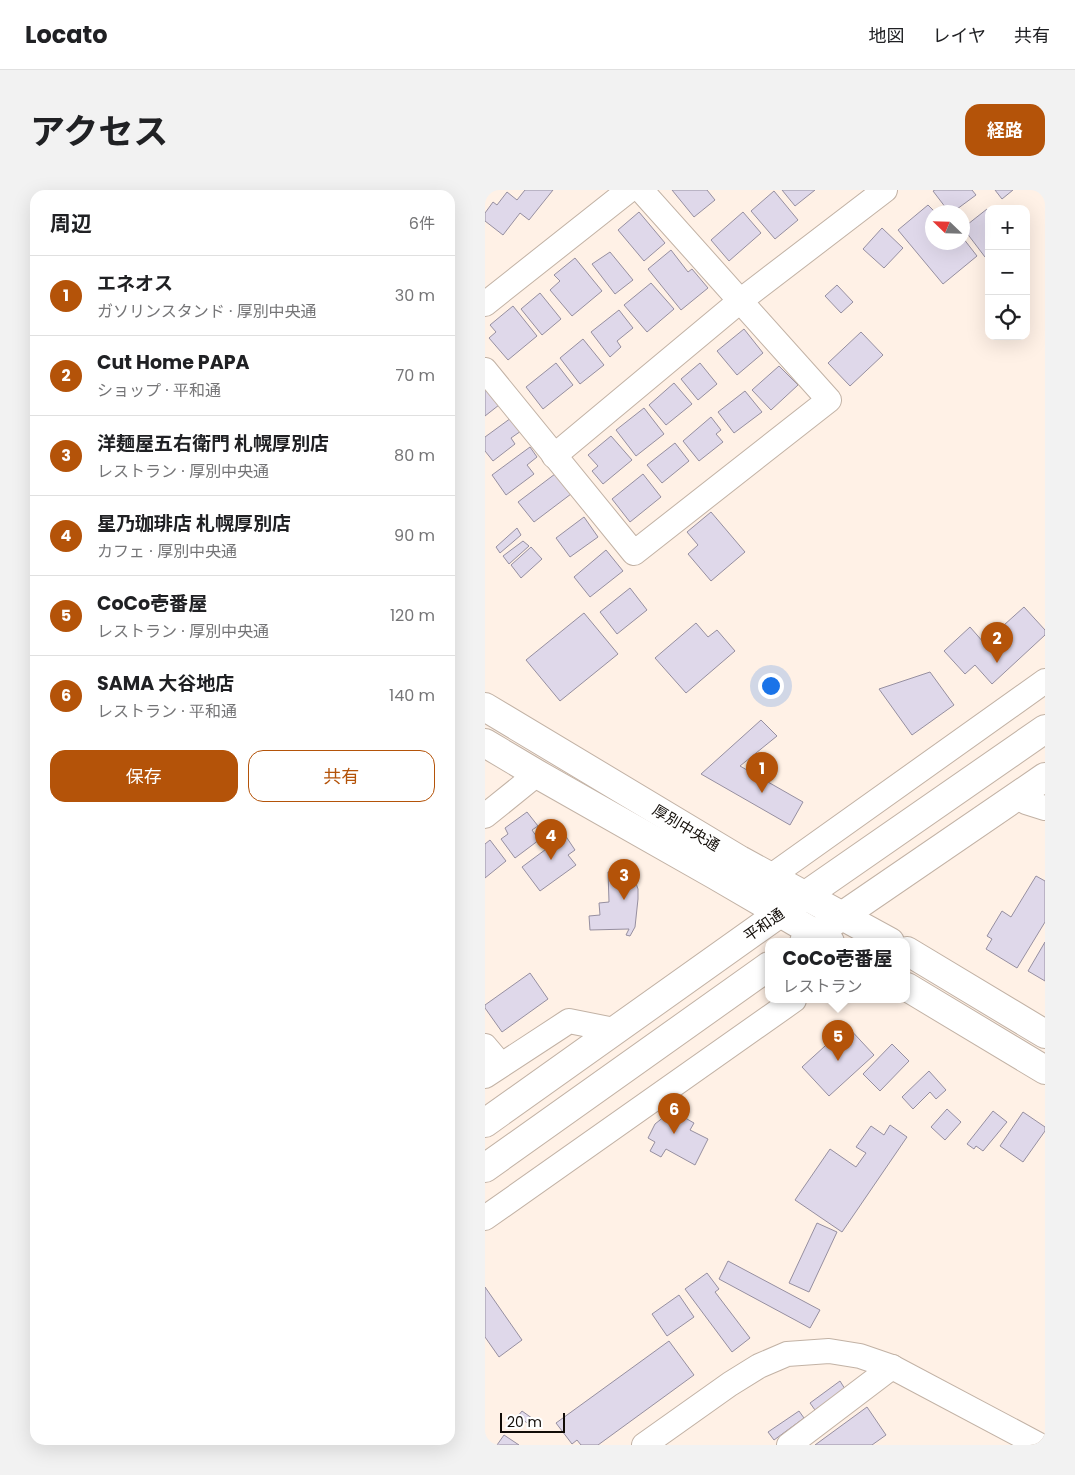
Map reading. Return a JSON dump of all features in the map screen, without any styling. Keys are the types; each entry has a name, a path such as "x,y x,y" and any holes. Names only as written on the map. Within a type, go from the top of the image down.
{"main road":[{"name":"厚別中央通","path":"485,707 734,857 882,938"},
{"name":"平和通","path":"485,1123 780,913 1045,729"},
{"name":"厚別中央通","path":"485,743 715,874 780,913 813,938"},
{"path":"818,938 841,916 1045,777"},
{"path":"910,953 1045,1034"},
{"path":"485,1168 765,969"},
{"path":"910,989 1045,1070"}],"street":[{"path":"485,304 629,190"},
{"path":"485,370 634,554 829,400 641,190"},
{"path":"554,456 740,301 885,190"},
{"path":"770,877 1045,681"},
{"path":"485,816 537,774"},
{"path":"1017,796 1026,802 1045,808"},
{"path":"485,1218 790,1003"},
{"path":"485,1046 493,1071 569,1020 614,1030"},
{"path":"644,1445 730,1384 759,1366 787,1354 829,1351 860,1356 892,1367 1015,1439 1039,1445"},
{"path":"789,1445 892,1367"}],"building":[{"path":"525,190 553,190 529,220 520,213 503,235 485,221 485,213 493,202 497,205 507,192 517,200"},
{"path":"672,190 707,190 715,200 694,217"},
{"path":"782,190 815,190 795,206"},
{"path":"972,190 976,195 962,205 944,205 933,191"},
{"path":"995,190 1013,190 1002,199"},
{"path":"774,191 798,220 775,239 751,211"},
{"path":"925,208 925,250 970,250 970,247 977,256 943,284 898,230"},
{"path":"985,211 985,257 970,237 970,222"},
{"path":"639,212 665,243 644,261 618,230"},
{"path":"743,212 761,233 729,261 711,240"},
{"path":"882,228 903,248 884,268 863,249"},
{"path":"671,250 688,272 692,269 708,288 681,310 648,269"},
{"path":"610,252 633,280 615,294 592,264"},
{"path":"575,258 602,291 572,316 550,290 560,281 554,275"},
{"path":"651,283 674,309 647,332 624,305"},
{"path":"837,285 853,302 841,313 825,296"},
{"path":"540,293 561,319 542,335 521,309"},
{"path":"513,306 537,336 508,360 489,338 496,332 490,325"},
{"path":"619,310 633,328 617,341 621,347 610,357 591,332"},
{"path":"744,329 763,353 737,375 717,351"},
{"path":"861,332 883,355 850,386 828,363"},
{"path":"583,339 604,365 580,384 560,358"},
{"path":"556,363 573,385 543,409 526,387"},
{"path":"700,363 717,384 698,400 681,379"},
{"path":"779,366 798,385 771,410 752,390"},
{"path":"674,383 692,404 666,425 649,405"},
{"path":"485,387 499,405 485,416"},
{"path":"745,391 762,412 734,433 718,412"},
{"path":"644,408 664,434 636,456 616,430"},
{"path":"711,417 721,430 716,434 723,442 699,461 683,441"},
{"path":"511,418 521,431 511,438 515,444 493,461 485,451 485,437"},
{"path":"611,436 632,460 603,484 592,471 598,466 588,455"},
{"path":"675,443 689,461 662,483 647,465"},
{"path":"530,447 537,457 527,465 534,474 506,495 492,475"},
{"path":"555,474 571,494 534,522 518,502"},
{"path":"643,474 661,497 630,522 612,499"},
{"path":"711,512 745,552 711,581 688,554 698,545 687,532"},
{"path":"584,517 598,537 570,557 556,538"},
{"path":"517,528 521,535 500,553 496,547"},
{"path":"523,541 529,546 509,564 503,556"},
{"path":"531,547 542,559 521,578 511,565"},
{"path":"606,550 623,571 590,597 574,577"},
{"path":"630,588 647,610 617,634 600,612"},
{"path":"1024,607 1045,630 1045,635 992,684 975,665 965,674 944,651 970,627 984,643"},
{"path":"584,613 618,654 560,701 526,660"},
{"path":"696,623 708,637 717,630 735,651 686,693 655,658"},
{"path":"930,672 954,705 912,735 879,689"},
{"path":"761,720 777,736 740,766 803,802 790,825 701,774"},
{"path":"527,812 538,826 532,830 539,840 515,858 501,839 508,834 505,828"},
{"path":"565,835 575,850 568,855 576,865 540,891 522,867"},
{"path":"490,840 506,861 485,878 485,844"},
{"path":"629,864 638,889 635,927 630,936 626,935 629,929 590,930 589,916 600,915 599,903 609,902 608,872 626,870 625,865"},
{"path":"1036,876 1045,881 1045,922 1017,968 986,949 992,939 987,936 1002,911 1011,917"},
{"path":"1045,942 1045,981 1028,971"},
{"path":"530,973 548,999 502,1032 485,1008 485,1005"},
{"path":"847,1026 874,1055 829,1096 802,1067"},
{"path":"892,1044 909,1061 880,1091 863,1074"},
{"path":"929,1071 946,1090 936,1099 930,1092 913,1109 902,1097"},
{"path":"684,1106 680,1115 694,1123 690,1130 708,1139 695,1165 666,1149 661,1157 650,1151 655,1142 648,1138 655,1124 670,1112"},
{"path":"947,1109 961,1122 945,1140 931,1127"},
{"path":"993,1111 1007,1122 983,1151 976,1146 974,1149 967,1144"},
{"path":"1023,1112 1045,1127 1045,1131 1023,1162 1000,1146"},
{"path":"890,1125 907,1137 842,1232 795,1200 830,1149 856,1167 866,1153 856,1147 871,1126 884,1135"},
{"path":"817,1223 837,1232 809,1292 789,1283"},
{"path":"728,1261 820,1310 810,1328 719,1279"},
{"path":"707,1273 719,1289 715,1292 750,1338 732,1352 685,1289"},
{"path":"485,1287 522,1340 499,1357 485,1337"},
{"path":"679,1295 694,1317 667,1336 652,1314"},
{"path":"669,1341 694,1375 598,1445 581,1445 577,1440 572,1444 556,1423"},
{"path":"840,1381 845,1389 815,1410 810,1403"},
{"path":"867,1407 886,1435 872,1445 815,1445"},
{"path":"522,1411 536,1421 531,1426 518,1416"},
{"path":"799,1411 804,1418 774,1440 768,1432"},
{"path":"504,1435 519,1445 497,1445"}],"place":[{"name":"Cut Home PAPA","path":"997,663"},
{"name":"エネオス","path":"762,793"},
{"name":"星乃珈琲店 札幌厚別店","path":"551,860"},
{"name":"洋麺屋五右衛門 札幌厚別店","path":"624,900"},
{"name":"CoCo壱番屋","path":"838,1061"},
{"name":"SAMA 大谷地店","path":"674,1134"}]}
